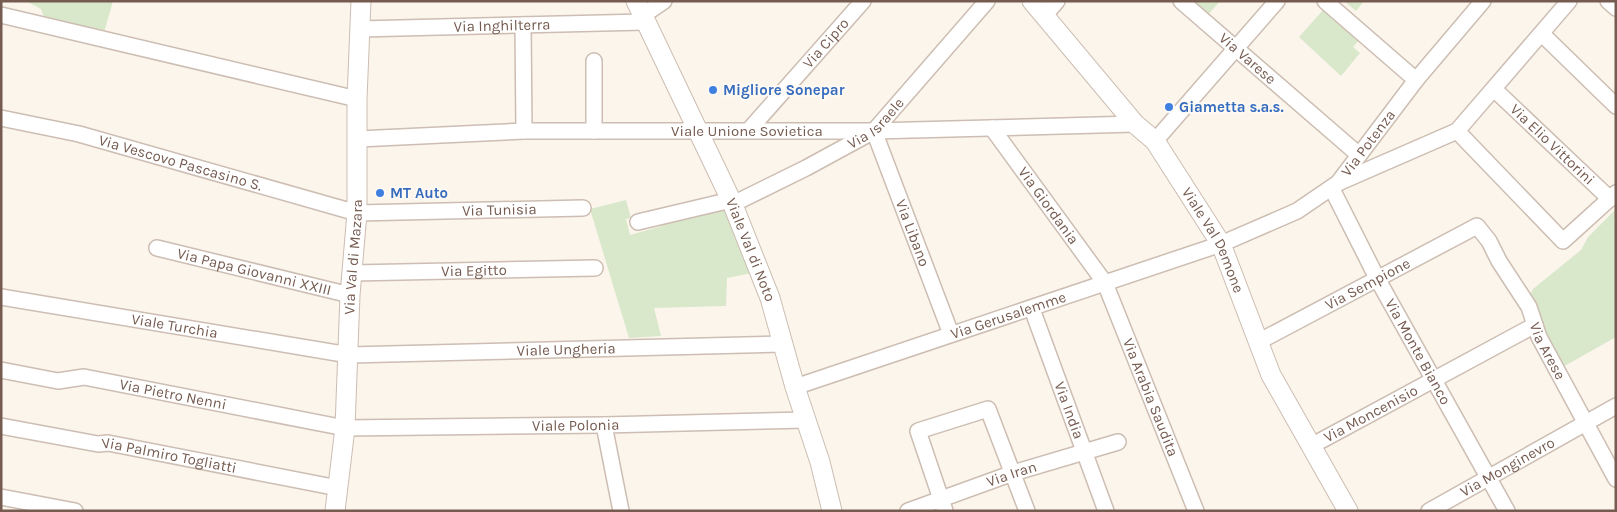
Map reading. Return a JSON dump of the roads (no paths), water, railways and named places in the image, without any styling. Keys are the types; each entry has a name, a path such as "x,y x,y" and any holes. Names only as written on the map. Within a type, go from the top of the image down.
{"street":[{"name":"Via Val di Mazara","path":"335,511 345,428 350,295 357,212 357,99 361,1"},
{"path":"641,13 664,1"},
{"name":"Via Cipro","path":"749,130 863,1"},
{"name":"Via Israele","path":"638,222 732,202 806,168 874,131 987,1"},
{"name":"Viale Val Demone","path":"1032,1 1136,124 1155,141 1221,244 1271,375 1348,511"},
{"path":"1044,16 1057,1"},
{"name":"Via Varese","path":"1181,1 1359,155"},
{"path":"1155,141 1277,1"},
{"path":"1325,1 1416,80"},
{"path":"1335,186 1457,131 1569,1"},
{"path":"1608,1 1616,8"},
{"name":"Via Potenza","path":"1221,244 1297,211 1335,186 1416,80 1481,2"},
{"name":"Via Inghilterra","path":"360,29 523,24 641,13"},
{"name":"Viale Val di Noto","path":"641,13 700,130 732,202 770,298 795,387 820,462 832,511"},
{"path":"1,15 357,99"},
{"path":"523,24 524,131"},
{"path":"1542,34 1616,106"},
{"path":"594,60 594,131"},
{"name":"Via Elio Vittorini","path":"1494,90 1613,196"},
{"name":"Via Vescovo Pascasino S.","path":"1,118 79,134 357,212"},
{"name":"Viale Unione Sovietica","path":"358,139 524,131 874,131 1136,124"},
{"name":"Via Giordania","path":"992,128 1105,283"},
{"name":"Via Libano","path":"874,131 951,334"},
{"path":"1457,131 1563,241 1613,196"},
{"name":"Via Monte Bianco","path":"1335,186 1378,280 1507,511"},
{"name":"Via Tunisia","path":"357,212 583,208"},
{"name":"Via Sempione","path":"1258,342 1477,226"},
{"name":"Via Arese","path":"1477,226 1489,241 1499,261 1529,307 1535,325 1616,479"},
{"name":"Via Gerusalemme","path":"795,387 951,334 1032,310 1221,244"},
{"name":"Via Papa Giovanni XXIII","path":"157,248 350,295"},
{"name":"Via Egitto","path":"353,273 595,268"},
{"name":"Via Arabia Saudita","path":"1105,283 1196,511"},
{"name":"Viale Turchia","path":"1,297 349,355"},
{"name":"Via India","path":"1032,310 1106,511"},
{"name":"Via Moncenisio","path":"1311,446 1535,325"},
{"name":"Viale Ungheria","path":"349,355 782,344"},
{"name":"Via Pietro Nenni","path":"1,370 58,381 84,377 345,428"},
{"name":"Via Monginevro","path":"1430,511 1616,406"},
{"path":"943,506 918,431 988,409 1027,511"},
{"name":"Viale Polonia","path":"345,428 604,426 806,420"},
{"name":"Via Palmiro Togliatti","path":"1,426 98,444 108,443 338,488"},
{"path":"604,426 621,511"},
{"name":"Via Iran","path":"908,511 943,506 1013,474 1118,442"},
{"path":"1,497 75,511"}],"place":[{"name":"Migliore Sonepar","path":"713,90"},
{"name":"Giametta s.a.s.","path":"1169,107"},
{"name":"MT Auto","path":"380,193"}]}
